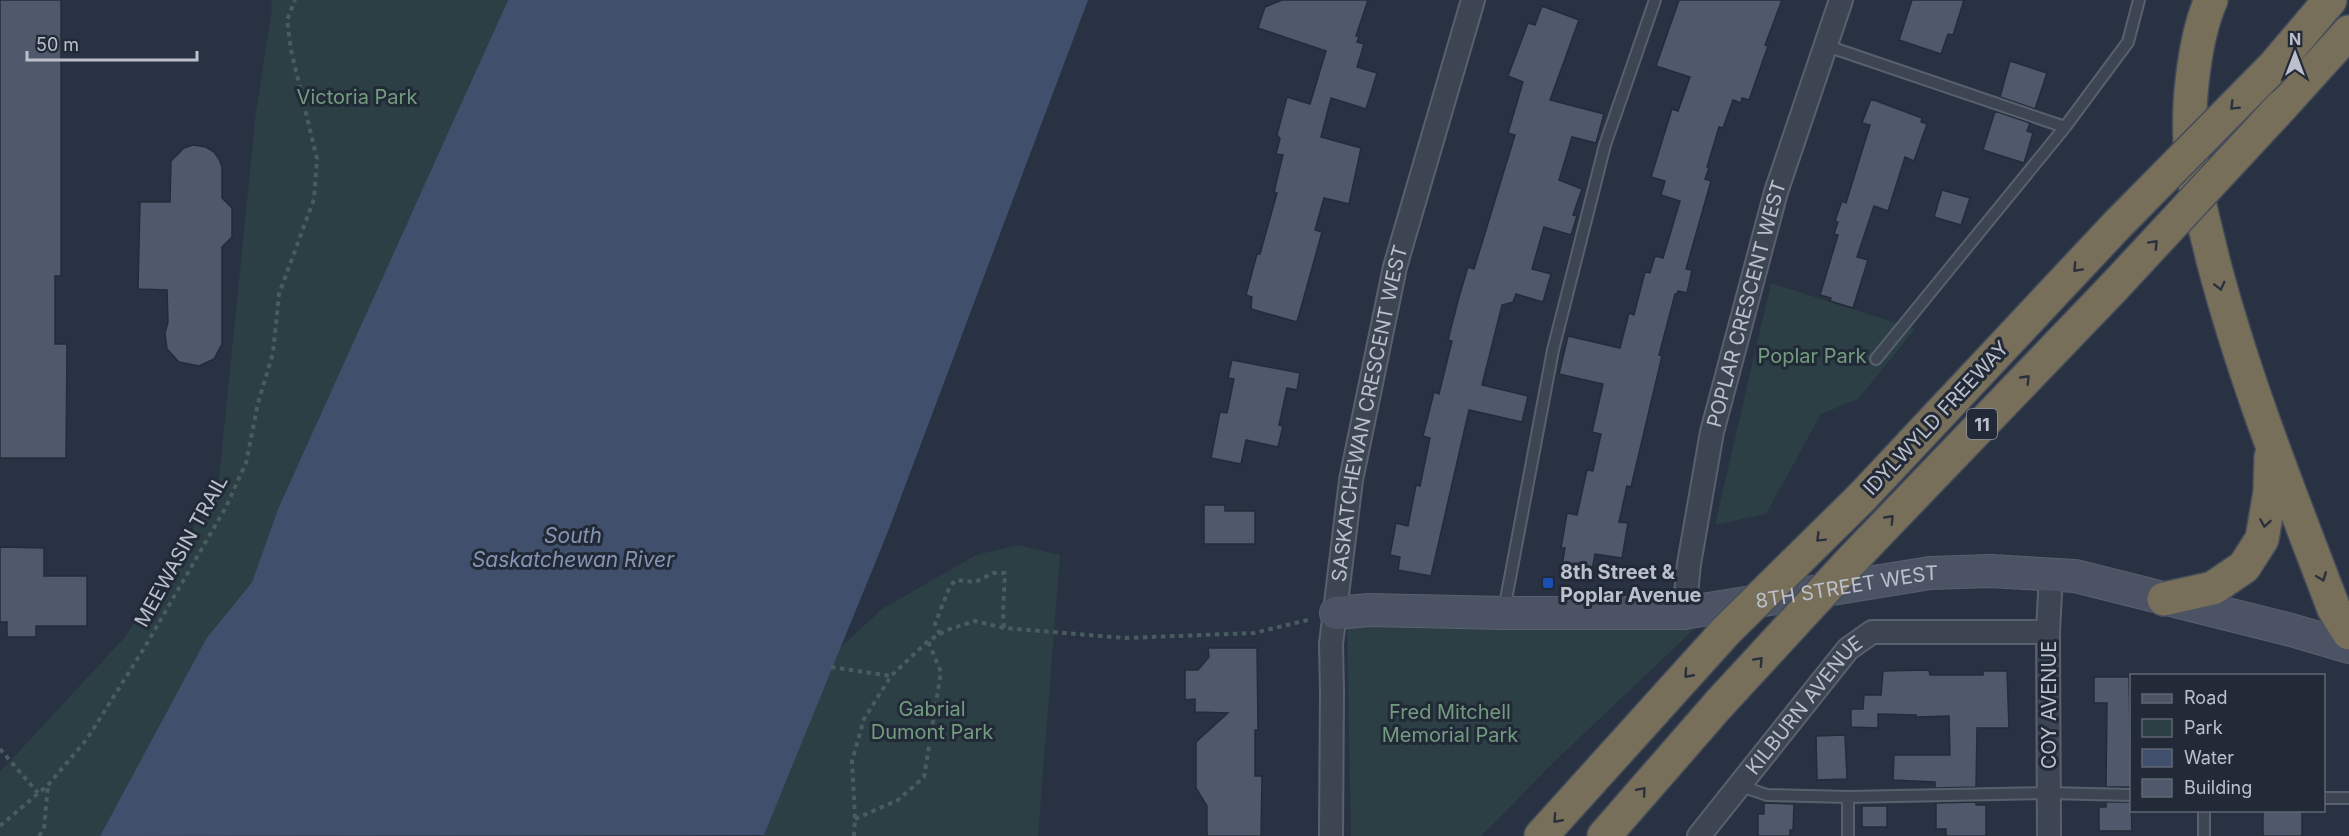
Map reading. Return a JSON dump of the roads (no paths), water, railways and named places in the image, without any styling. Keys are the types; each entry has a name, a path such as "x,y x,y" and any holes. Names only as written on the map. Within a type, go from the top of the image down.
{"highway":[{"path":"2211,0 2204,16 2193,81 2189,140 2200,208 2228,317 2271,444 2334,609 2349,633"},
{"name":"IDYLWYLD FREEWAY","path":"1541,836 1727,630 1862,497 2116,225 2275,65 2330,0"},
{"name":"IDYLWYLD FREEWAY","path":"1604,836 1719,704 1850,562 2114,287 2349,32"},
{"path":"2164,599 2213,588 2244,567 2262,539 2270,492 2271,444"}],"street":[{"name":"SASKATCHEWAN CRESCENT WEST","path":"1331,836 1331,644 1351,480 1392,278 1473,0"},
{"name":"POPLAR CRESCENT WEST","path":"1684,614 1690,554 1712,432 1776,192 1841,0"},
{"name":"8TH STREET WEST","path":"1336,613 1369,610 1504,614 1684,614 1930,573 1990,571 2051,573 2075,576 2291,630 2349,647"},
{"name":"COY AVENUE","path":"2049,836 2048,632 2051,573"},
{"name":"KILBURN AVENUE","path":"1699,836 1848,649 1872,632 2048,632"}],"lane":[{"path":"1504,614 1553,350 1605,145 1656,0"},
{"path":"1876,359 2065,127 2128,42 2139,0"},
{"path":"1824,45 2065,127"},
{"path":"1738,785 1767,795 1848,797 2049,793 2130,795"},
{"path":"1848,797 1848,836"},
{"path":"2325,798 2349,798"},
{"path":"2204,812 2204,836"}],"water":[{"name":"South Saskatchewan River","path":"508,0 1088,0 887,534 764,835 100,836 206,639 252,582 278,509"}],"place":[{"name":"8th Street & Poplar Avenue","path":"1548,583"}],"park label":[{"name":"Victoria Park","path":"357,97"},
{"name":"Poplar Park","path":"1812,356"},
{"name":"Gabrial Dumont Park","path":"932,720"},
{"name":"Fred Mitchell Memorial Park","path":"1450,724"}]}
